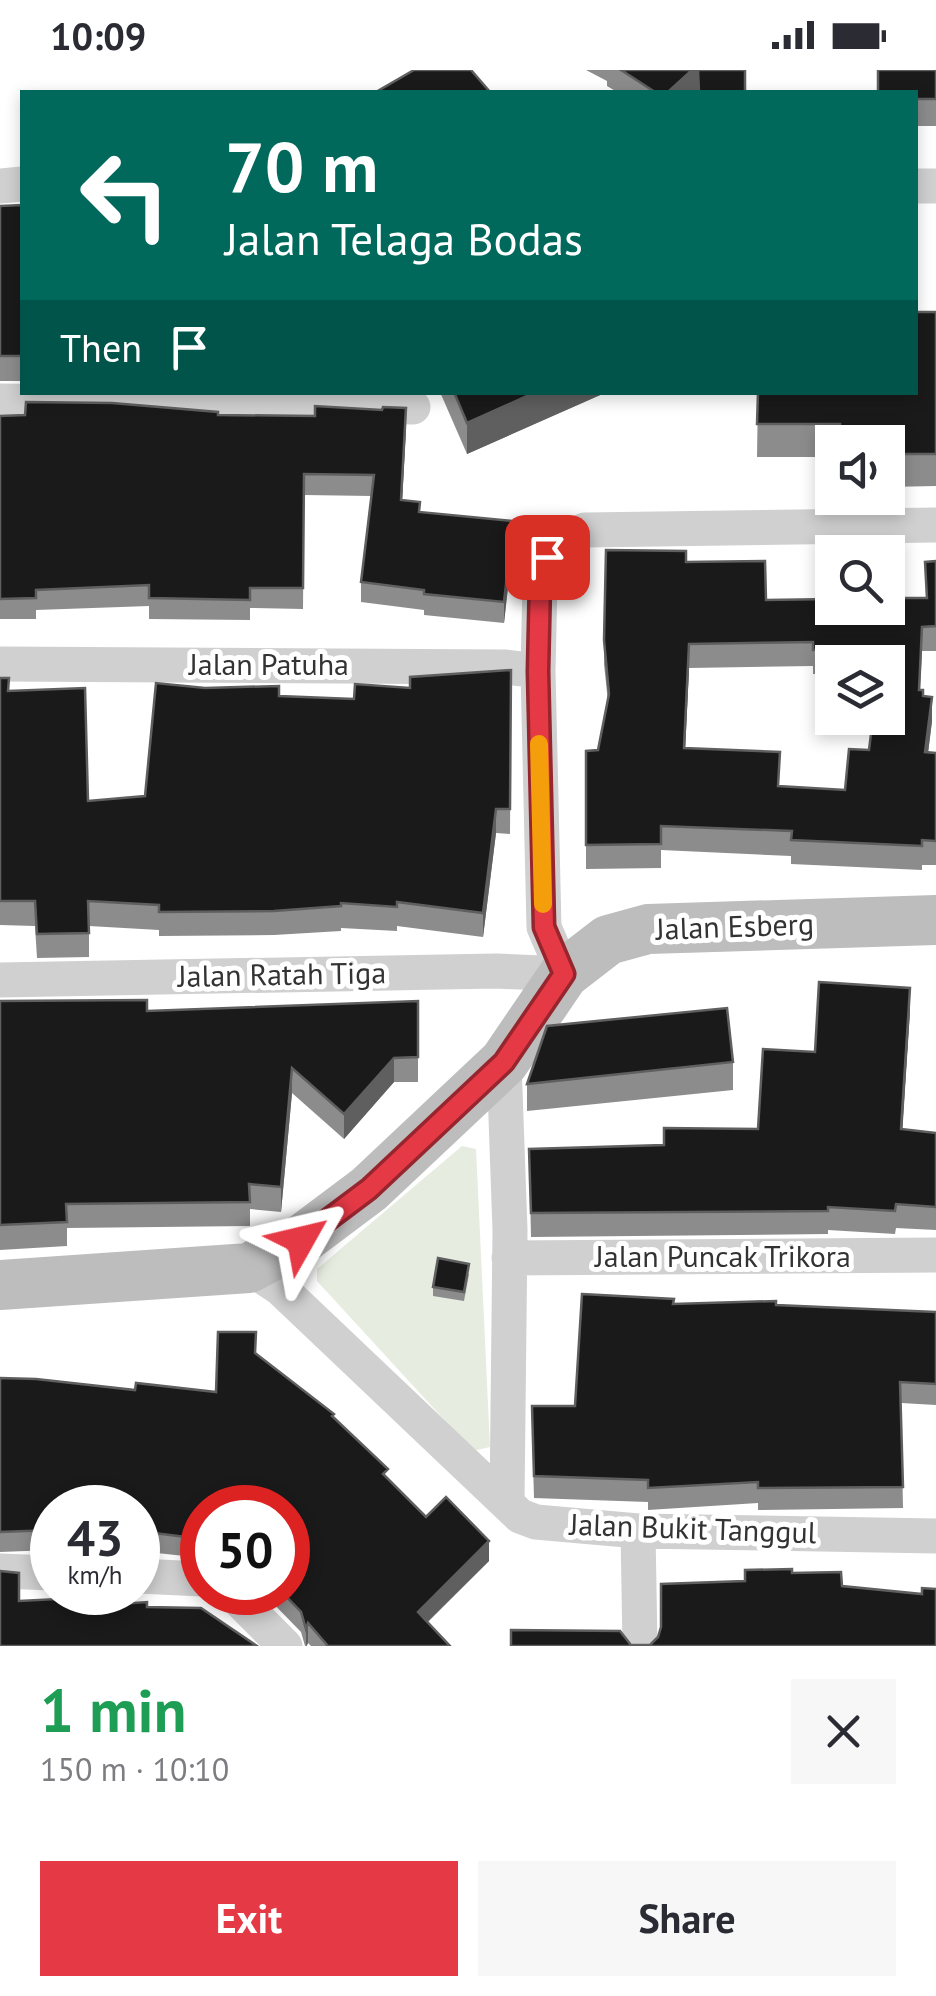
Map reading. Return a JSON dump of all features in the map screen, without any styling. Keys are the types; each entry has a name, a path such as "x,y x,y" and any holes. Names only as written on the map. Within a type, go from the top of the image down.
{"main road":[{"name":"Jalan Esberg","path":"248,1268 301,1240 369,1189 504,1062 564,974 608,940 648,929 936,920"},
{"path":"0,1285 248,1268"}],"street":[{"path":"0,401 412,408"},
{"path":"564,974 544,927 538,671 540,582 547,557 566,538 585,530 936,524"},
{"name":"Jalan Patuha","path":"0,664 506,667 538,671"},
{"name":"Jalan Ratah Tiga","path":"0,980 496,970 564,974"},
{"path":"504,1062 509,1258 507,1502"},
{"name":"Jalan Puncak Trikora","path":"509,1258 936,1255"},
{"name":"Jalan Bukit Tanggul","path":"248,1268 280,1288 312,1316 520,1516 536,1522 638,1531 936,1536"},
{"path":"638,1531 640,1646"},
{"path":"0,1572 30,1573"},
{"path":"254,1615 285,1646"}],"shaded area":[{"path":"462,1146 476,1149 490,1447 473,1451 317,1281 317,1269"}],"building":[{"path":"414,70 471,70 488,90 379,90"},
{"path":"621,70 692,70 670,90 652,90"},
{"path":"698,70 745,70 745,90 699,90"},
{"path":"878,70 936,70 936,99 918,99 918,90 878,90"},
{"path":"20,205 20,356 0,356 0,206"},
{"path":"918,312 936,312 936,454 905,454 905,425 757,424 758,395 918,395"},
{"path":"455,395 529,395 467,423"},
{"path":"26,402 112,403 218,415 315,416 315,406 406,408 401,500 420,502 419,512 513,521 504,602 424,594 424,590 361,582 374,475 304,474 303,588 250,588 250,600 149,598 149,585 36,590 36,598 0,599 0,416 25,415"},
{"path":"606,550 686,551 686,562 765,561 766,600 815,599 815,625 905,625 905,598 927,598 925,562 936,561 936,626 922,627 919,690 923,690 923,696 932,697 925,752 936,753 936,841 922,840 922,846 791,840 792,831 661,826 661,844 586,845 586,751 598,750 609,694 604,640","holes":["813,642 815,650 815,645 905,645 905,735 871,735 869,750 849,749 845,790 778,786 780,752 684,748 689,644"]},
{"path":"511,670 510,809 496,809 483,913 397,902 397,907 341,903 274,911 159,912 159,905 88,901 89,933 37,934 35,901 0,901 0,678 9,678 8,691 85,688 88,801 145,796 156,683 205,688 279,686 279,696 354,699 355,684 410,688 410,677"},
{"path":"819,982 910,988 901,1129 936,1133 936,1207 896,1204 895,1211 828,1207 828,1211 531,1213 529,1149 664,1145 664,1128 758,1129 763,1049 815,1052"},
{"path":"147,1000 147,1011 418,1001 418,1057 394,1058 344,1114 292,1068 281,1187 249,1184 250,1202 66,1204 67,1222 0,1225 0,1001"},
{"path":"727,1008 733,1062 527,1084 547,1026"},
{"path":"438,1258 469,1264 464,1292 433,1287"},
{"path":"582,1294 674,1299 673,1304 776,1301 776,1305 936,1312 936,1384 900,1382 903,1487 758,1488 758,1482 648,1488 648,1480 534,1476 532,1406 575,1406"},
{"path":"218,1332 256,1332 255,1353 334,1414 388,1469 383,1474 426,1517 446,1497 489,1541 418,1612 450,1646 328,1646 308,1623 306,1629 302,1615 310,1615 310,1485 180,1485 180,1536 160,1534 160,1485 30,1485 30,1531 0,1532 0,1378 135,1390 136,1383 216,1392"},
{"path":"792,1569 792,1573 841,1572 842,1586 922,1594 922,1588 936,1589 936,1646 511,1646 511,1630 620,1631 631,1645 650,1645 661,1627 661,1584 745,1581 745,1570"},
{"path":"0,1571 19,1573 19,1601 30,1600 30,1615 160,1615 160,1607 180,1608 180,1615 211,1615 257,1646 0,1646"}],"slow traffic":[{"path":"539,744 543,904"}],"route":[{"path":"301,1240 369,1189 504,1062 564,974 544,927 538,671 540,582 547,557"}]}
